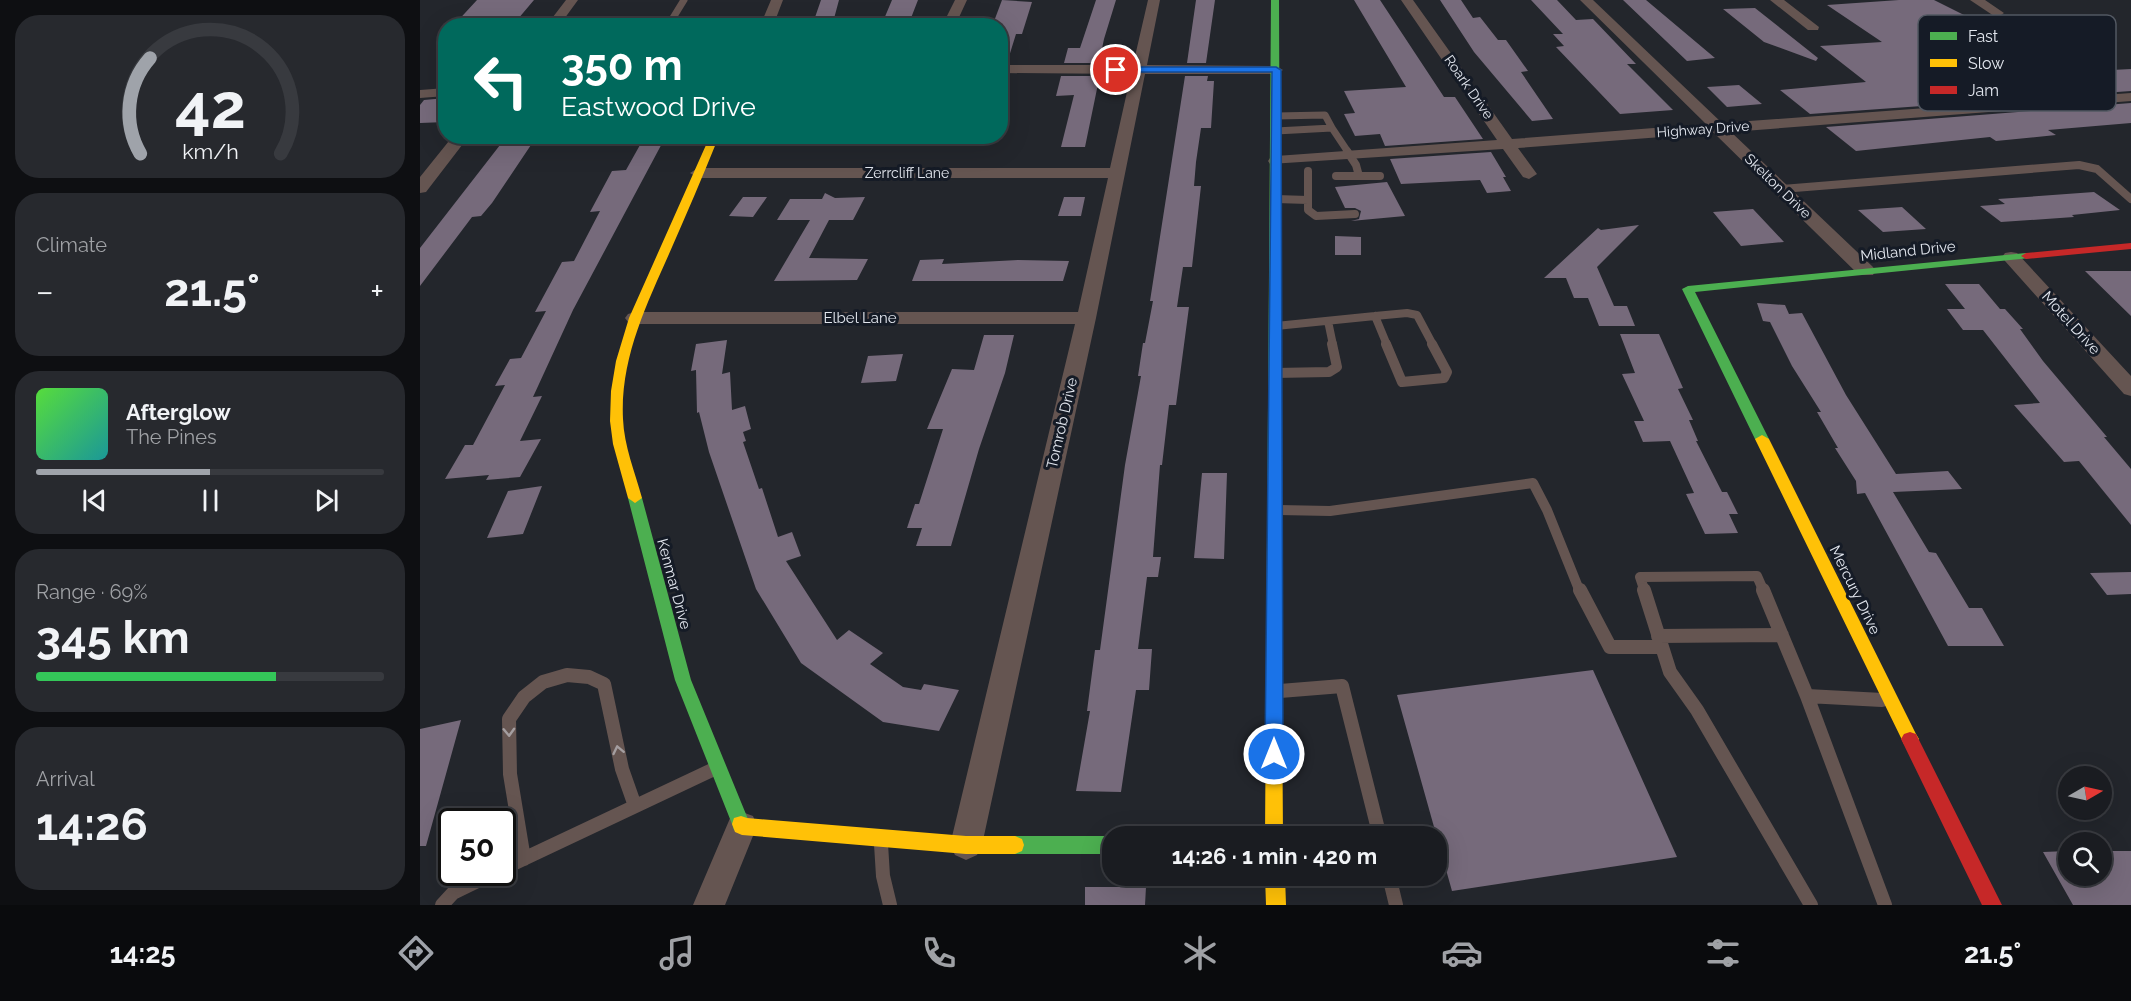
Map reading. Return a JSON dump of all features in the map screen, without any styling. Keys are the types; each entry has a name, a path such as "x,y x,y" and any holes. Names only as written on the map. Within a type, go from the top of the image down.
{"street":[{"path":"558,18 572,0"},
{"path":"769,18 777,0"},
{"path":"952,18 961,0"},
{"name":"Tomrob Drive","path":"966,845 1086,318 1154,0"},
{"path":"1274,826 1275,0"},
{"name":"Roark Drive","path":"1407,0 1530,174"},
{"name":"Skelton Drive","path":"1586,0 1866,271"},
{"path":"1776,0 1813,27"},
{"path":"1976,0 1998,13"},
{"path":"1008,69 1276,70"},
{"path":"420,94 438,93"},
{"name":"Highway Drive","path":"2116,98 2131,97"},
{"name":"Highway Drive","path":"1276,161 1944,111"},
{"path":"420,188 456,144"},
{"name":"Kenmar Drive","path":"711,144 635,318 624,349 618,381 618,435 683,680 742,826"},
{"name":"Zerrcliff Lane","path":"698,173 1116,172"},
{"name":"Midland Drive","path":"1688,289 2131,246"},
{"name":"Motel Drive","path":"2011,257 2131,389"},
{"name":"Mercury Drive","path":"1688,289 1992,905"},
{"name":"Elbel Lane","path":"635,318 1086,318"},
{"path":"709,905 742,826 966,845 1102,845"},
{"path":"1275,886 1276,905"}],"lane":[{"path":"673,18 684,0"},
{"path":"1276,116 1325,115 1356,165 1359,176"},
{"path":"1276,131 1332,128"},
{"path":"1782,189 2079,165 2097,169 2131,199"},
{"path":"1308,171 1308,210 1316,216 1355,214"},
{"path":"1336,176 1380,176"},
{"path":"1275,199 1308,200"},
{"path":"1275,326 1328,321 1375,316 1407,313 1416,315 1447,372 1444,378 1402,382 1375,316"},
{"path":"1275,373 1329,372 1338,367 1328,321"},
{"path":"1275,510 1330,511 1533,483 1547,510 1583,598 1610,647 1660,641 1782,635"},
{"path":"1811,905 1697,710 1670,672 1640,577 1757,576 1808,696 1885,905"},
{"path":"524,859 510,774 508,719 524,697 543,682 567,675 589,677 604,684 622,769 635,806"},
{"path":"1274,692 1342,686 1377,826"},
{"path":"1808,696 1891,700"},
{"path":"516,863 718,767"},
{"path":"880,838 883,876 890,905"},
{"path":"442,905 453,893 467,886"},
{"path":"1391,886 1396,905"}],"building":[{"path":"477,0 534,0 519,18 460,18"},
{"path":"821,0 839,0 834,18 815,18"},
{"path":"892,0 918,0 911,18 884,18"},
{"path":"1002,0 1032,2 1022,34 1016,34 1008,60 1008,18 995,18"},
{"path":"1096,0 1116,0 1099,63 1064,63 1068,48 1080,48"},
{"path":"1196,0 1215,0 1206,63 1187,63"},
{"path":"1354,0 1380,0 1444,97 1455,97 1483,139 1385,146 1380,134 1355,136 1344,114 1355,113 1344,91 1406,87"},
{"path":"1440,0 1461,0 1473,18 1480,17 1498,40 1506,40 1528,71 1521,72 1553,119 1532,121 1474,52"},
{"path":"1531,0 1557,0 1576,20 1593,19 1636,64 1627,64 1673,110 1620,114 1556,47 1564,46 1553,34 1563,34"},
{"path":"1623,0 1646,0 1715,58 1687,61"},
{"path":"1934,0 1964,15 1918,15 1918,106 1810,114 1780,90 1866,82 1820,46 1882,42 1827,5"},
{"path":"1755,8 1818,58 1816,61 1764,42 1723,9"},
{"path":"2131,69 2131,91 2116,92 2116,70"},
{"path":"1061,76 1097,76 1095,84 1098,84 1085,147 1061,147 1074,95 1056,96"},
{"path":"1185,76 1208,76 1207,81 1214,81 1211,128 1201,128 1196,162 1194,186 1201,186 1192,267 1183,267 1177,307 1189,307 1176,405 1169,405 1162,465 1160,465 1153,557 1161,557 1158,577 1147,577 1138,649 1152,649 1149,690 1136,690 1121,792 1076,791 1090,711 1087,711 1095,650 1100,650 1125,465 1141,376 1138,376 1153,301 1150,301"},
{"path":"1739,85 1762,104 1727,107 1707,87"},
{"path":"438,99 438,122 420,123 420,105 424,100"},
{"path":"2131,103 2131,123 2048,130 2056,135 1996,141 1990,137 1856,151 1826,127 2029,111 2116,111 2116,104"},
{"path":"501,144 532,144 492,203 481,216 472,217 420,286 420,248"},
{"path":"641,144 662,144 573,310 533,397 542,396 520,441 541,439 520,477 486,480 489,475 445,479 465,445 473,445 505,385 495,386 510,359 521,358 546,311 535,312 562,262 574,261 600,211 590,212 612,171 626,170"},
{"path":"1491,152 1506,177 1503,177 1511,191 1487,193 1480,180 1401,184 1390,159"},
{"path":"1387,182 1405,216 1351,221 1359,219 1361,211 1355,208 1345,208 1335,187"},
{"path":"2094,192 2120,210 2072,215 2074,217 2001,222 1980,206 2005,204 1998,199"},
{"path":"825,193 835,198 865,197 853,220 829,220 809,258 868,259 857,280 774,281 810,220 777,220 790,199 822,199"},
{"path":"743,197 767,197 753,217 729,216"},
{"path":"1064,197 1085,197 1081,216 1058,216"},
{"path":"1902,207 1926,229 1883,232 1858,210"},
{"path":"1753,209 1784,242 1741,246 1713,212"},
{"path":"1639,225 1597,267 1614,306 1627,306 1635,326 1599,326 1588,298 1574,298 1566,278 1544,278 1598,228 1601,230"},
{"path":"1335,236 1361,237 1361,255 1335,255"},
{"path":"944,259 942,264 1018,260 1069,261 1063,281 912,281 920,260"},
{"path":"2085,271 2131,271 2131,316"},
{"path":"1945,284 1979,284 2000,309 2005,309 2023,329 2020,329 2043,361 2107,437 2104,437 2131,469 2131,525 2079,461 2064,462 2014,405 2040,403 1983,330 1963,330 1947,309 1965,309"},
{"path":"1757,303 1785,305 1789,314 1802,313 1846,395 1896,474 1948,471 1962,489 1893,492 1929,552 1936,553 1969,608 1982,608 2004,646 1948,646 1865,493 1857,494 1856,481 1835,448 1838,448 1817,412 1821,412 1792,366 1770,322 1763,321"},
{"path":"1620,334 1659,334 1683,388 1678,389 1693,420 1689,420 1698,441 1696,441 1722,492 1727,492 1738,514 1729,514 1738,533 1705,534 1686,494 1694,493 1670,441 1643,442 1634,421 1644,421 1622,374 1635,373"},
{"path":"984,335 1014,335 1005,373 979,449 951,546 916,546 922,528 907,528 915,504 919,504 943,429 927,429 952,369 974,370"},
{"path":"727,340 722,374 730,372 732,410 745,406 751,429 743,432 746,441 743,442 759,489 762,488 778,537 792,532 801,556 786,561 837,640 849,630 883,653 870,664 903,687 921,690 924,684 959,690 939,731 883,722 801,663 756,589 709,452 699,412 697,413 696,370 691,371 696,344"},
{"path":"903,354 896,381 861,383 868,356"},
{"path":"1202,473 1227,473 1224,559 1194,558"},
{"path":"542,486 523,534 487,538 508,491"},
{"path":"2131,572 2131,594 2107,595 2090,573"},
{"path":"1593,670 1677,857 1452,891 1447,873 1447,826 1434,826 1397,695"},
{"path":"461,720 426,846 420,846 420,729"},
{"path":"2058,851 2058,878 2043,852"},
{"path":"2112,851 2131,851 2131,905 2073,905 2062,886 2112,886"},
{"path":"1085,887 1146,887 1145,905 1085,905"}],"traffic: fast":[{"path":"1274,542 1275,0"},
{"path":"1762,439 1688,289 2026,256"},
{"path":"635,498 683,680 741,824"},
{"path":"1015,845 1102,845"}],"traffic: slow":[{"path":"635,498 616,421 617,391 622,361 635,318 711,144"},
{"path":"1762,439 1910,739"},
{"path":"1274,542 1274,826"},
{"path":"741,824 742,826 966,845 1015,845"},
{"path":"1275,886 1276,905"}],"traffic: jam":[{"path":"2026,256 2131,246"},
{"path":"1910,739 1992,905"}],"route":[{"path":"1116,70 1276,70 1274,754"}]}
